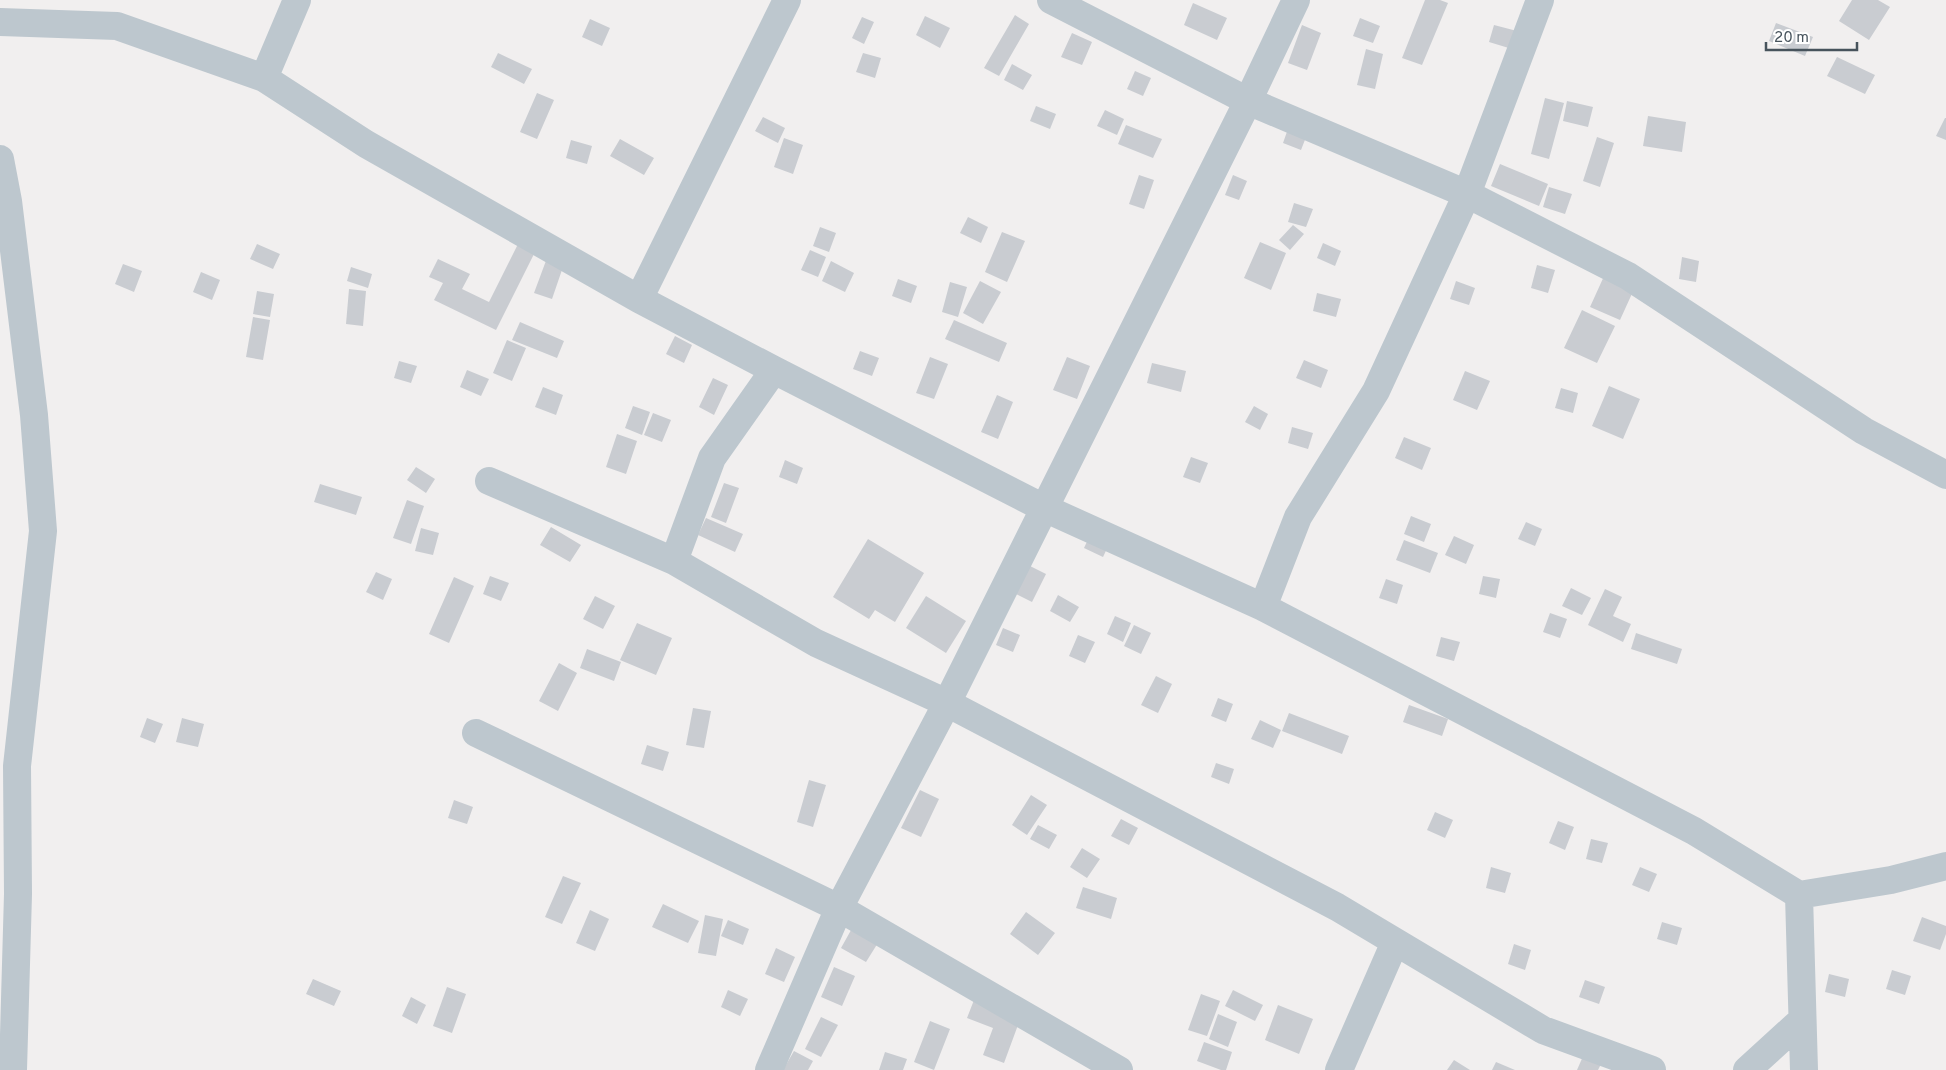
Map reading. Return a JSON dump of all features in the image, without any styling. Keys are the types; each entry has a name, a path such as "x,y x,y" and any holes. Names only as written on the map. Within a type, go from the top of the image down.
{"street":[{"path":"264,78 297,0"},
{"path":"639,299 787,0"},
{"path":"1051,0 1248,101 1467,194 1628,276 1864,431 1946,475"},
{"path":"770,1070 838,908 947,703 1248,101 1296,0"},
{"path":"1263,607 1298,517 1376,391 1467,194 1540,0"},
{"path":"0,22 116,26 264,78 366,144 639,299 1044,508 1263,607 1694,831 1799,895 1891,880 1946,866"},
{"path":"0,160 8,201 34,415 42,531 18,766 18,894 13,1070"},
{"path":"674,561 712,458 774,370"},
{"path":"489,481 674,561 816,643 947,703 1338,907 1543,1030 1652,1070"},
{"path":"476,734 838,908 1119,1070"},
{"path":"1799,895 1804,1070"},
{"path":"1340,1070 1395,942"},
{"path":"1746,1070 1802,1020"}],"building":[{"path":"1425,0 1440,0 1448,3 1422,65 1402,58"},
{"path":"1852,0 1878,0 1890,7 1869,40 1839,21"},
{"path":"1193,3 1227,18 1217,40 1184,25"},
{"path":"1015,15 1029,24 999,76 984,68"},
{"path":"925,16 950,28 940,48 916,35"},
{"path":"862,17 874,22 864,44 852,38"},
{"path":"1360,18 1380,26 1373,43 1353,36"},
{"path":"590,19 610,28 602,46 582,37"},
{"path":"1776,23 1813,37 1805,56 1769,41"},
{"path":"1302,25 1321,33 1307,70 1288,63"},
{"path":"1494,25 1517,31 1512,49 1489,42"},
{"path":"1072,33 1092,42 1082,65 1061,57"},
{"path":"1366,49 1383,54 1375,89 1357,85"},
{"path":"498,53 532,69 524,84 491,67"},
{"path":"863,53 881,58 875,78 856,72"},
{"path":"1837,57 1875,75 1865,94 1827,76"},
{"path":"1012,64 1032,75 1023,90 1004,80"},
{"path":"1135,71 1151,78 1143,96 1127,89"},
{"path":"537,93 554,100 537,139 520,132"},
{"path":"1545,98 1564,103 1549,159 1531,154"},
{"path":"1567,101 1593,107 1588,127 1563,121"},
{"path":"1036,106 1056,114 1050,129 1030,121"},
{"path":"1105,110 1124,119 1117,135 1097,126"},
{"path":"1648,116 1686,122 1682,152 1643,146"},
{"path":"763,117 785,128 778,143 755,131"},
{"path":"1946,118 1946,140 1936,136"},
{"path":"1126,125 1162,139 1153,158 1118,144"},
{"path":"1289,126 1308,132 1301,150 1283,143"},
{"path":"1597,137 1614,143 1600,187 1583,181"},
{"path":"784,138 803,145 793,174 774,167"},
{"path":"620,139 654,158 644,175 610,156"},
{"path":"571,140 592,146 587,164 566,158"},
{"path":"1500,164 1548,184 1539,206 1491,186"},
{"path":"1139,175 1154,180 1144,209 1129,204"},
{"path":"1233,175 1247,181 1239,200 1225,195"},
{"path":"1549,187 1572,194 1565,214 1543,207"},
{"path":"1294,203 1313,209 1306,227 1288,222"},
{"path":"968,217 988,227 981,243 960,233"},
{"path":"1293,225 1304,234 1290,250 1279,240"},
{"path":"820,227 836,233 829,252 813,246"},
{"path":"1002,232 1025,241 1007,282 985,272"},
{"path":"519,242 536,250 496,330 434,300 443,283 429,277 438,259 470,274 462,289 489,302"},
{"path":"1260,242 1286,253 1271,290 1244,278"},
{"path":"1323,243 1341,251 1335,266 1317,258"},
{"path":"257,244 280,254 273,269 250,259"},
{"path":"810,250 826,257 818,277 801,270"},
{"path":"1682,257 1699,261 1696,282 1679,279"},
{"path":"547,258 564,264 552,299 534,293"},
{"path":"831,261 854,273 845,292 822,281"},
{"path":"123,264 142,271 134,292 115,284"},
{"path":"1537,265 1555,270 1548,293 1531,288"},
{"path":"351,267 372,274 368,288 347,281"},
{"path":"201,272 220,280 212,300 193,292"},
{"path":"1605,274 1635,287 1620,320 1590,307"},
{"path":"898,279 917,286 911,303 892,296"},
{"path":"980,281 1001,292 983,324 963,313"},
{"path":"1456,281 1475,288 1469,305 1450,299"},
{"path":"950,282 967,287 958,317 942,312"},
{"path":"349,289 366,291 363,326 346,324"},
{"path":"257,291 274,294 270,317 253,314"},
{"path":"1317,293 1341,299 1336,317 1313,311"},
{"path":"1582,310 1615,326 1597,363 1564,348"},
{"path":"253,317 270,320 263,360 246,357"},
{"path":"954,320 1007,343 999,362 945,339"},
{"path":"520,322 564,341 557,358 512,340"},
{"path":"675,336 692,345 684,363 666,354"},
{"path":"507,340 526,348 512,381 493,373"},
{"path":"860,351 879,358 872,376 853,369"},
{"path":"930,357 948,364 934,399 916,393"},
{"path":"1067,357 1090,366 1077,399 1053,390"},
{"path":"1304,360 1328,370 1321,388 1296,378"},
{"path":"399,361 417,366 411,383 394,378"},
{"path":"1152,363 1186,371 1181,392 1147,383"},
{"path":"467,370 489,379 481,396 460,387"},
{"path":"1465,371 1490,381 1477,410 1453,400"},
{"path":"713,378 728,385 714,415 699,407"},
{"path":"1609,386 1640,399 1623,439 1592,426"},
{"path":"543,387 563,395 556,415 535,407"},
{"path":"1561,388 1578,393 1573,413 1555,408"},
{"path":"997,395 1013,402 998,439 981,432"},
{"path":"633,406 650,412 642,435 625,428"},
{"path":"1254,406 1268,414 1260,430 1245,422"},
{"path":"653,413 671,420 662,442 644,435"},
{"path":"1292,427 1313,433 1308,449 1288,443"},
{"path":"617,434 637,441 626,474 606,467"},
{"path":"1404,437 1431,448 1422,470 1395,458"},
{"path":"1191,457 1208,463 1200,483 1183,477"},
{"path":"785,460 803,468 797,484 779,477"},
{"path":"416,467 435,479 426,493 407,480"},
{"path":"724,483 739,488 726,523 711,517"},
{"path":"320,484 362,497 356,515 314,502"},
{"path":"407,500 424,506 411,544 393,538"},
{"path":"1411,516 1431,524 1424,542 1404,534"},
{"path":"706,518 743,534 735,552 698,535"},
{"path":"1526,522 1542,529 1535,546 1518,539"},
{"path":"551,527 581,545 570,562 540,545"},
{"path":"421,528 439,533 433,555 415,551"},
{"path":"1092,531 1111,540 1103,557 1084,548"},
{"path":"1454,536 1474,545 1466,564 1445,555"},
{"path":"868,539 924,573 895,622 875,610 869,619 833,597"},
{"path":"1404,540 1438,553 1430,573 1396,560"},
{"path":"1028,565 1046,574 1032,602 1014,593"},
{"path":"376,572 392,579 383,600 366,592"},
{"path":"490,576 509,583 501,601 483,594"},
{"path":"1483,576 1500,579 1496,598 1479,594"},
{"path":"454,577 474,586 449,643 429,634"},
{"path":"1386,579 1403,585 1397,604 1379,598"},
{"path":"1571,588 1591,598 1582,615 1562,606"},
{"path":"1605,589 1622,597 1613,616 1631,624 1623,642 1588,625"},
{"path":"1058,595 1079,607 1070,622 1050,611"},
{"path":"595,596 615,606 603,629 583,619"},
{"path":"926,596 966,621 946,653 906,628"},
{"path":"1550,613 1567,619 1560,638 1543,632"},
{"path":"1115,616 1131,623 1123,642 1107,634"},
{"path":"637,623 672,638 656,675 620,660"},
{"path":"1134,625 1151,633 1141,654 1124,646"},
{"path":"1003,628 1020,635 1013,652 996,645"},
{"path":"1636,633 1682,649 1677,664 1631,649"},
{"path":"1078,635 1095,642 1085,663 1069,656"},
{"path":"1441,637 1460,642 1454,661 1436,656"},
{"path":"587,649 621,662 614,681 580,668"},
{"path":"559,663 577,673 558,711 539,701"},
{"path":"1156,676 1172,684 1158,713 1141,705"},
{"path":"1218,698 1233,704 1226,722 1211,716"},
{"path":"1409,705 1448,719 1442,736 1403,722"},
{"path":"693,708 711,711 704,748 686,745"},
{"path":"1289,713 1349,736 1342,754 1282,731"},
{"path":"147,718 163,724 155,743 140,737"},
{"path":"182,718 204,724 198,747 176,742"},
{"path":"1260,720 1281,730 1273,748 1251,739"},
{"path":"647,745 669,752 663,771 641,764"},
{"path":"1216,763 1234,769 1229,784 1211,777"},
{"path":"809,780 826,785 813,827 797,822"},
{"path":"920,790 939,799 921,837 901,828"},
{"path":"1031,795 1047,805 1027,835 1012,825"},
{"path":"454,800 473,807 467,824 448,818"},
{"path":"1435,812 1453,820 1445,838 1427,830"},
{"path":"1121,819 1138,828 1129,845 1111,836"},
{"path":"1558,821 1574,827 1565,850 1549,843"},
{"path":"1038,825 1057,835 1049,849 1030,839"},
{"path":"1591,839 1608,843 1602,863 1586,859"},
{"path":"1082,848 1100,859 1087,878 1070,867"},
{"path":"1491,867 1511,873 1505,893 1486,888"},
{"path":"1640,867 1657,874 1649,892 1632,885"},
{"path":"563,876 581,883 562,924 545,917"},
{"path":"1083,887 1117,898 1111,919 1076,908"},
{"path":"663,904 699,921 688,943 652,927"},
{"path":"590,910 609,919 595,951 576,943"},
{"path":"1026,912 1055,933 1038,955 1010,934"},
{"path":"705,915 723,919 716,956 698,953"},
{"path":"1922,917 1946,926 1946,934 1940,950 1913,941"},
{"path":"728,920 749,929 743,945 721,936"},
{"path":"1662,922 1682,928 1677,945 1657,939"},
{"path":"855,923 881,938 866,962 841,948"},
{"path":"1514,944 1531,950 1525,970 1508,964"},
{"path":"776,948 795,957 784,982 765,974"},
{"path":"834,967 855,976 842,1006 821,997"},
{"path":"1892,970 1911,976 1905,995 1886,989"},
{"path":"1829,974 1849,979 1845,997 1825,992"},
{"path":"313,979 341,991 334,1006 306,994"},
{"path":"1585,980 1605,987 1599,1004 1579,997"},
{"path":"447,987 466,994 452,1033 433,1026"},
{"path":"728,990 748,999 740,1016 721,1007"},
{"path":"1233,990 1263,1005 1255,1021 1225,1006"},
{"path":"1201,994 1220,1001 1207,1036 1188,1030"},
{"path":"411,997 426,1005 417,1024 402,1016"},
{"path":"974,1000 1021,1017 1004,1063 983,1055 993,1028 967,1018"},
{"path":"1278,1005 1313,1019 1299,1054 1265,1040"},
{"path":"1218,1014 1237,1022 1228,1047 1209,1039"},
{"path":"821,1017 838,1025 821,1057 805,1049"},
{"path":"930,1021 950,1029 934,1070 914,1062"},
{"path":"1204,1042 1232,1052 1226,1070 1197,1061"},
{"path":"794,1051 813,1061 808,1070 783,1070"},
{"path":"885,1052 907,1059 903,1070 879,1070"},
{"path":"1584,1054 1602,1062 1598,1070 1577,1070"},
{"path":"1454,1060 1470,1070 1447,1070"},
{"path":"1496,1062 1515,1070 1492,1070"}]}
